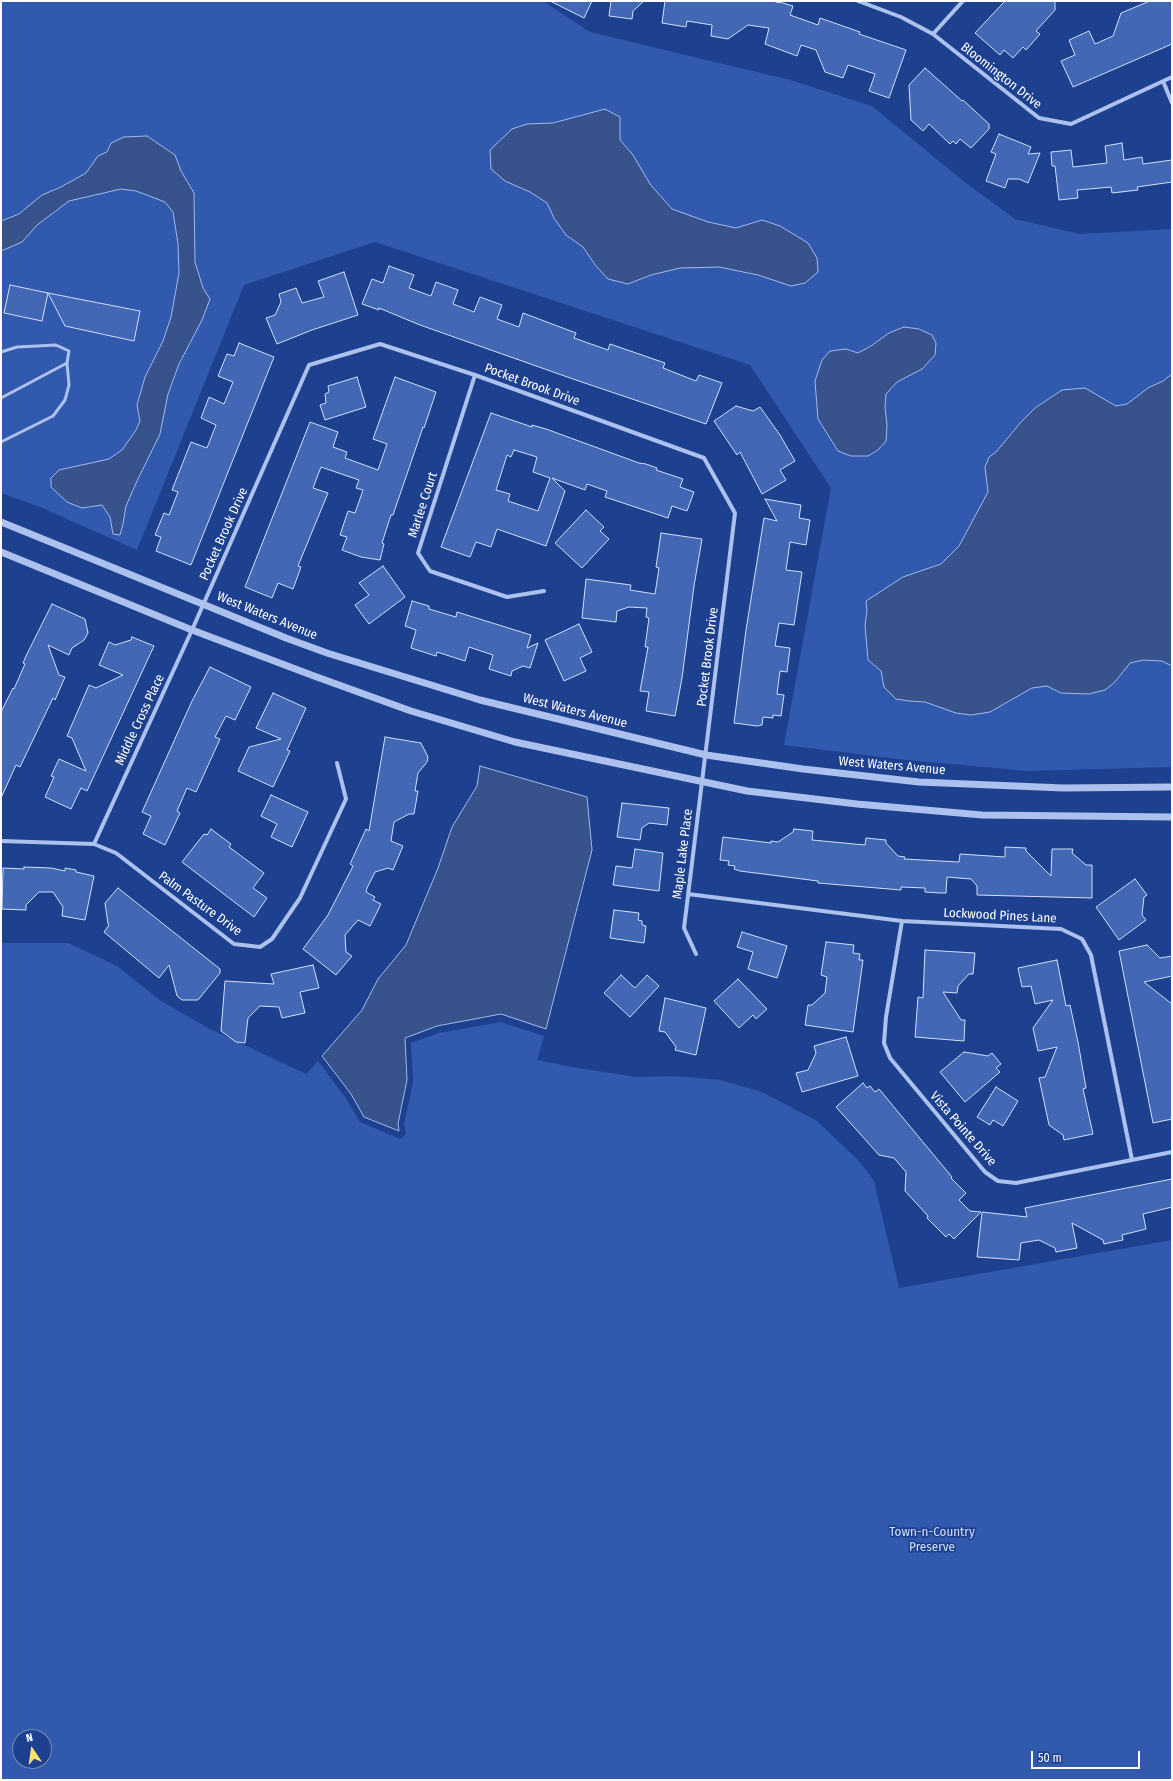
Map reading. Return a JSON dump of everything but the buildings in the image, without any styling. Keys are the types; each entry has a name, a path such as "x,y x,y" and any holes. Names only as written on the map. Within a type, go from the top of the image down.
{"street":[{"name":"Bloomington Drive","path":"858,1 901,16 933,34 1039,118 1071,124 1172,77"},
{"path":"933,34 962,1"},
{"path":"1163,81 1172,103"},
{"name":"Pocket Brook Drive","path":"204,604 309,365 380,344 475,375 704,458 735,513 706,754"},
{"name":"Marlee Court","path":"475,375 418,553 430,571 507,597 544,591"},
{"name":"West Waters Avenue","path":"1,522 286,638 327,653 480,700 706,754 803,769 919,782 1063,788 1172,787"},
{"path":"1,552 192,630 411,711 515,742 747,791 842,802 982,815 1172,817"},
{"name":"Middle Cross Place","path":"94,844 204,604"},
{"name":"Maple Lake Place","path":"696,954 684,928 701,782 706,754"},
{"name":"Palm Pasture Drive","path":"1,841 94,844 116,853 234,944 260,947 272,939 300,898 346,799 337,763"},
{"name":"Lockwood Pines Lane","path":"688,894 902,921 1061,929 1082,939 1091,955 1132,1160"},
{"name":"Vista Pointe Drive","path":"902,921 886,1017 884,1043 890,1058 985,1172 998,1181 1016,1183 1172,1152"}],"lane":[{"path":"1,352 17,347 56,345 69,351 67,363 69,385 65,400 54,416 1,442"},
{"path":"1,398 67,363"}],"green space":[{"path":"1,1 543,1 590,32 790,80 872,106 962,180 1015,219 1080,234 1172,229 1172,767 1028,771 906,760 784,745 831,488 750,365 375,242 244,285 137,550 40,507 1,493"},
{"name":"Town-n-Country Preserve","path":"1,943 68,943 117,966 161,1001 208,1028 306,1074 318,1061 345,1097 360,1122 398,1138 402,1138 406,1134 404,1124 413,1082 411,1043 439,1033 501,1022 544,1036 537,1060 636,1077 675,1076 720,1080 762,1092 817,1121 859,1161 874,1181 899,1288 1172,1240 1172,1780 1,1780"}],"shaded area":[{"path":"605,109 620,117 620,140 633,155 650,184 672,209 708,222 736,228 762,220 780,226 808,243 817,258 818,272 805,283 791,286 758,275 719,267 680,268 651,275 628,284 608,279 596,266 583,247 566,235 554,218 547,203 530,192 505,181 491,169 490,150 512,129 527,124 553,123"},
{"path":"147,136 175,155 181,171 194,193 195,262 203,288 210,299 202,320 179,364 168,394 160,434 126,506 120,535 113,534 110,517 102,505 82,508 67,502 51,487 51,478 59,470 109,459 122,450 136,430 140,421 137,405 145,377 163,341 171,317 179,273 178,244 173,212 165,202 136,191 121,189 69,201 37,225 22,242 1,251 1,221 19,214 42,195 61,187 86,173 98,156 107,152 111,143 124,137"},
{"path":"904,327 919,329 932,335 936,343 935,355 922,369 897,382 886,394 886,441 878,450 868,456 851,456 838,451 818,419 815,381 822,360 830,351 846,349 858,353 889,333"},
{"path":"1172,374 1172,666 1162,661 1143,660 1130,663 1115,682 1105,690 1089,694 1061,693 1047,686 1032,688 990,712 971,715 956,713 925,702 896,699 884,687 881,671 868,660 865,625 867,611 866,601 903,577 941,564 959,546 988,492 985,467 989,457 996,452 1035,408 1062,390 1085,388 1116,406 1127,404 1148,388 1163,381"},
{"path":"480,766 587,797 592,850 546,1029 501,1014 437,1026 405,1038 407,1080 398,1124 399,1131 364,1117 351,1094 322,1056 362,1010 378,979 406,945 438,868 452,827 477,786"}]}
